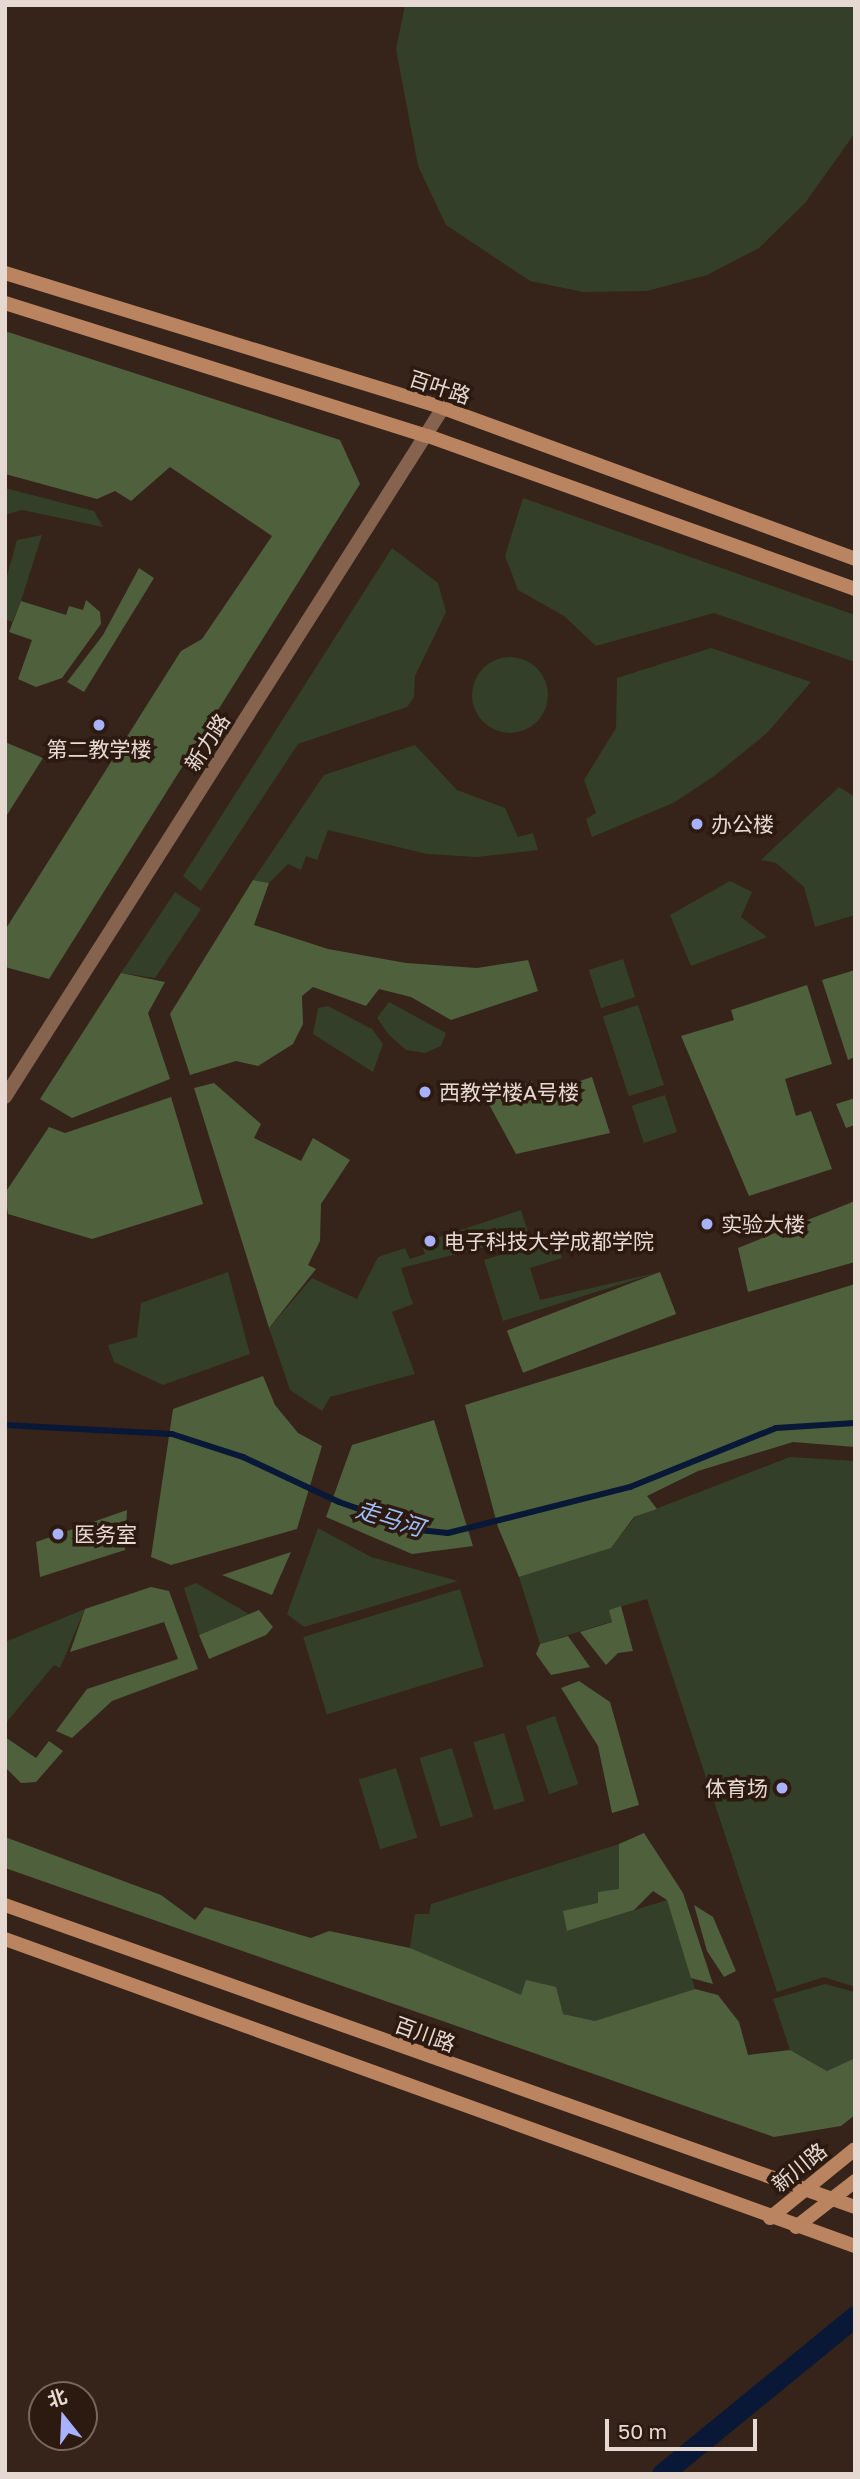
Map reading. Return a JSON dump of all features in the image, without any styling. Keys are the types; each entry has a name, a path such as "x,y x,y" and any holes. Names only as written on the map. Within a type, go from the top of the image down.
{"street":[{"name":"百叶路","path":"5,273 443,408 855,559"},
{"path":"5,303 428,436 855,589"},
{"name":"新力路","path":"5,1097 428,436 443,408"},
{"name":"百川路","path":"5,1905 803,2191 855,2207"},
{"path":"5,1939 769,2218 855,2246"},
{"name":"新川路","path":"769,2218 855,2149"},
{"path":"796,2227 855,2180"}],"green space":[{"path":"405,5 855,5 855,133 805,203 759,248 707,275 647,291 583,292 530,281 446,225 418,166 396,49"},
{"path":"5,331 340,440 360,484 49,979 5,967 5,930 181,651 202,639 272,536 170,467 131,501 115,491 97,499 5,474"},
{"path":"5,488 94,511 103,527 22,510 5,515"},
{"path":"523,498 855,615 855,662 714,613 596,646 564,616 518,590 505,556"},
{"path":"42,535 12,622 5,619 5,583 17,540"},
{"path":"392,548 438,583 446,612 415,676 414,697 407,707 298,744 201,891 183,876"},
{"path":"139,568 154,578 84,692 67,682 103,635"},
{"path":"86,600 100,612 101,624 62,678 36,687 18,679 32,640 9,632 21,601 66,615 69,606 83,610"},
{"path":"711,648 811,682 767,733 713,777 673,803 592,837 586,819 596,813 584,780 616,728 617,678"},
{"path":"503,657 517,657 531,663 542,674 548,695 545,710 537,722 517,733 503,733 489,727 478,716 472,702 472,688 478,674 489,663"},
{"path":"5,742 43,758 5,818"},
{"path":"415,745 457,790 505,808 518,837 533,833 538,850 477,857 427,854 328,830 317,860 306,856 301,870 288,864 269,883 253,880 324,775"},
{"path":"839,787 855,797 855,915 815,927 804,887 776,863 761,860"},
{"path":"253,880 269,883 254,925 328,949 406,963 477,968 528,960 538,991 451,1020 411,997 379,989 366,1006 313,987 302,996 303,1024 293,1044 258,1066 236,1061 190,1075 170,1014"},
{"path":"730,881 752,892 741,917 767,937 691,966 670,915"},
{"path":"175,892 201,909 155,978 121,973"},
{"path":"623,959 635,997 601,1008 589,970"},
{"path":"855,970 855,1057 848,1060 822,980"},
{"path":"121,973 165,982 148,1013 170,1079 72,1118 40,1099"},
{"path":"807,985 832,1064 785,1079 796,1116 811,1111 832,1169 749,1196 681,1036 734,1020 731,1010"},
{"path":"389,1002 446,1033 441,1046 425,1053 406,1050 389,1035 377,1018"},
{"path":"638,1005 664,1085 629,1096 603,1016"},
{"path":"328,1006 372,1029 383,1044 373,1072 313,1034 318,1008"},
{"path":"592,1077 610,1133 516,1154 485,1097 532,1081 537,1095"},
{"path":"214,1083 261,1124 254,1138 301,1161 313,1138 350,1160 321,1204 320,1241 308,1265 316,1269 269,1328 194,1088"},
{"path":"665,1095 677,1132 644,1143 632,1106"},
{"path":"171,1097 203,1204 92,1239 8,1214 5,1193 49,1127 65,1133"},
{"path":"855,1098 855,1125 846,1128 836,1104"},
{"path":"855,1201 855,1262 748,1292 738,1248"},
{"path":"521,1210 529,1236 401,1268 413,1304 392,1312 415,1374 330,1397 322,1411 290,1390 269,1328 312,1278 357,1299 378,1257 405,1248 410,1259 425,1254 421,1243"},
{"path":"555,1238 562,1258 530,1268 540,1300 660,1272 503,1321 484,1260"},
{"path":"228,1272 250,1354 163,1385 114,1362 108,1345 137,1337 141,1303"},
{"path":"660,1272 676,1314 523,1373 507,1331"},
{"path":"855,1284 855,1447 793,1442 698,1471 647,1496 657,1509 634,1517 611,1548 519,1577 498,1527 465,1405"},
{"path":"263,1376 275,1405 298,1433 322,1446 297,1529 171,1565 151,1557 173,1409"},
{"path":"434,1420 473,1546 412,1554 326,1517 352,1445"},
{"name":"体育场","path":"790,1457 855,1461 855,1987 824,1977 777,1992 647,1599 609,1610 613,1621 540,1644 519,1577 611,1548 635,1517"},
{"path":"127,1510 125,1550 40,1577 36,1542"},
{"path":"318,1528 371,1557 458,1581 304,1627 287,1614"},
{"path":"291,1552 272,1595 222,1575"},
{"path":"196,1583 249,1614 199,1635 184,1588"},
{"path":"151,1587 169,1591 198,1669 112,1701 72,1738 56,1731 87,1689 178,1659 164,1622 70,1652 85,1609"},
{"path":"460,1589 484,1666 327,1714 303,1637"},
{"path":"621,1606 633,1651 618,1653 606,1665 580,1632 612,1622 609,1610"},
{"path":"85,1609 60,1668 54,1665 5,1724 5,1642"},
{"path":"259,1610 273,1627 266,1635 209,1659 199,1635"},
{"path":"568,1636 590,1667 551,1675 536,1654 540,1644"},
{"path":"579,1681 610,1702 639,1805 612,1813 598,1746 561,1688"},
{"path":"555,1716 578,1784 549,1794 526,1726"},
{"path":"504,1733 525,1801 494,1810 473,1742"},
{"path":"5,1737 36,1758 49,1741 63,1751 36,1782 21,1783 5,1767"},
{"path":"452,1748 473,1817 441,1827 419,1758"},
{"path":"396,1768 417,1838 380,1849 359,1779"},
{"path":"644,1833 683,1893 713,1984 691,1978 667,1900 653,1891 634,1910 567,1931 563,1911 598,1903 598,1892 619,1889 619,1844"},
{"path":"5,1837 161,1895 195,1920 205,1907 311,1938 329,1931 410,1948 521,1995 526,1980 556,1987 563,2014 595,2021 695,1989 718,1995 739,2022 748,2055 790,2050 827,2071 855,2058 855,2115 841,2126 774,2137 5,1868"},
{"path":"619,1844 620,1889 567,1931 667,1900 695,1989 595,2021 563,2014 410,1948 415,1914 429,1914 431,1904"},
{"path":"694,1905 713,1917 736,1971 724,1977 707,1951"},
{"path":"825,1984 855,1992 855,2058 827,2071 790,2050 773,1999"}],"waterway":[{"name":"走马河","path":"5,1425 172,1434 243,1457 339,1502 419,1530 448,1533 630,1487 776,1428 855,1423"},
{"path":"662,2474 855,2316"}],"place":[{"name":"第二教学楼","path":"99,725"},
{"name":"办公楼","path":"697,824"},
{"name":"西教学楼A号楼","path":"425,1092"},
{"name":"实验大楼","path":"707,1224"},
{"name":"电子科技大学成都学院","path":"430,1241"},
{"name":"医务室","path":"58,1534"},
{"name":"体育场","path":"782,1788"}]}
